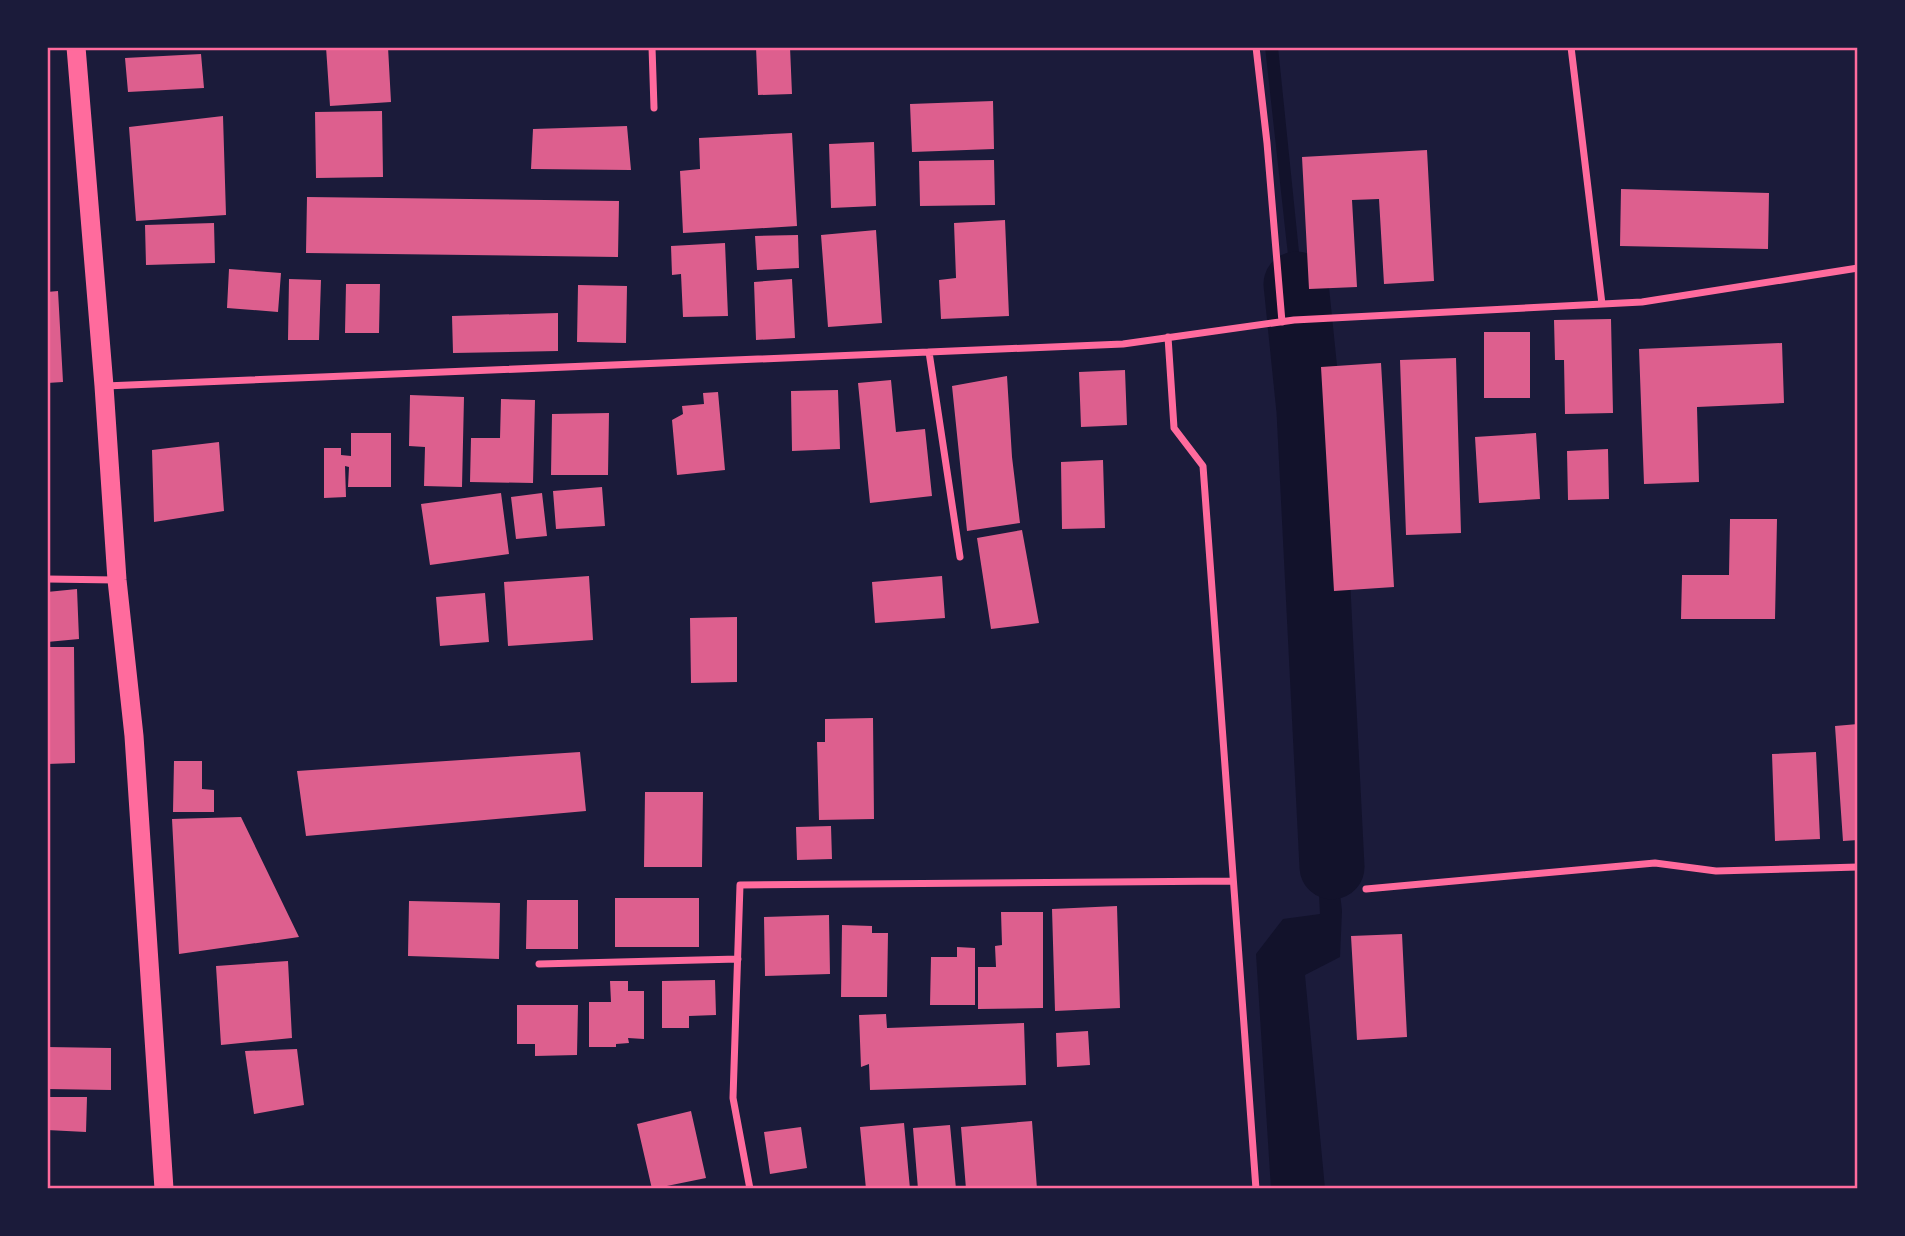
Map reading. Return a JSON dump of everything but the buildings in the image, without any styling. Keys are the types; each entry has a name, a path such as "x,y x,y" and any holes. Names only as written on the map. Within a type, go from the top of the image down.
{"highway":[{"path":"76,47 117,580 134,736 164,1189"}],"street":[{"path":"652,47 654,108"},
{"path":"1256,47 1282,322"},
{"path":"1571,47 1602,304"},
{"path":"104,386 1123,344 1294,320 1642,302 1858,268"},
{"path":"1168,337 1174,428 1203,466 1255,1189"},
{"path":"929,352 960,557"},
{"path":"47,579 117,580"},
{"path":"1366,889 1656,863 1716,871 1858,867"},
{"path":"750,1189 733,1098 740,885 1233,881"},
{"path":"538,964 738,959"}],"shaded area":[{"path":"1265,47 1278,47 1299,252 1327,778 1342,911 1340,957 1305,975 1325,1189 1271,1189 1256,954 1283,919 1320,914 1291,369 1291,282"}],"waterway":[{"path":"1296,284 1309,411 1332,867"}]}
